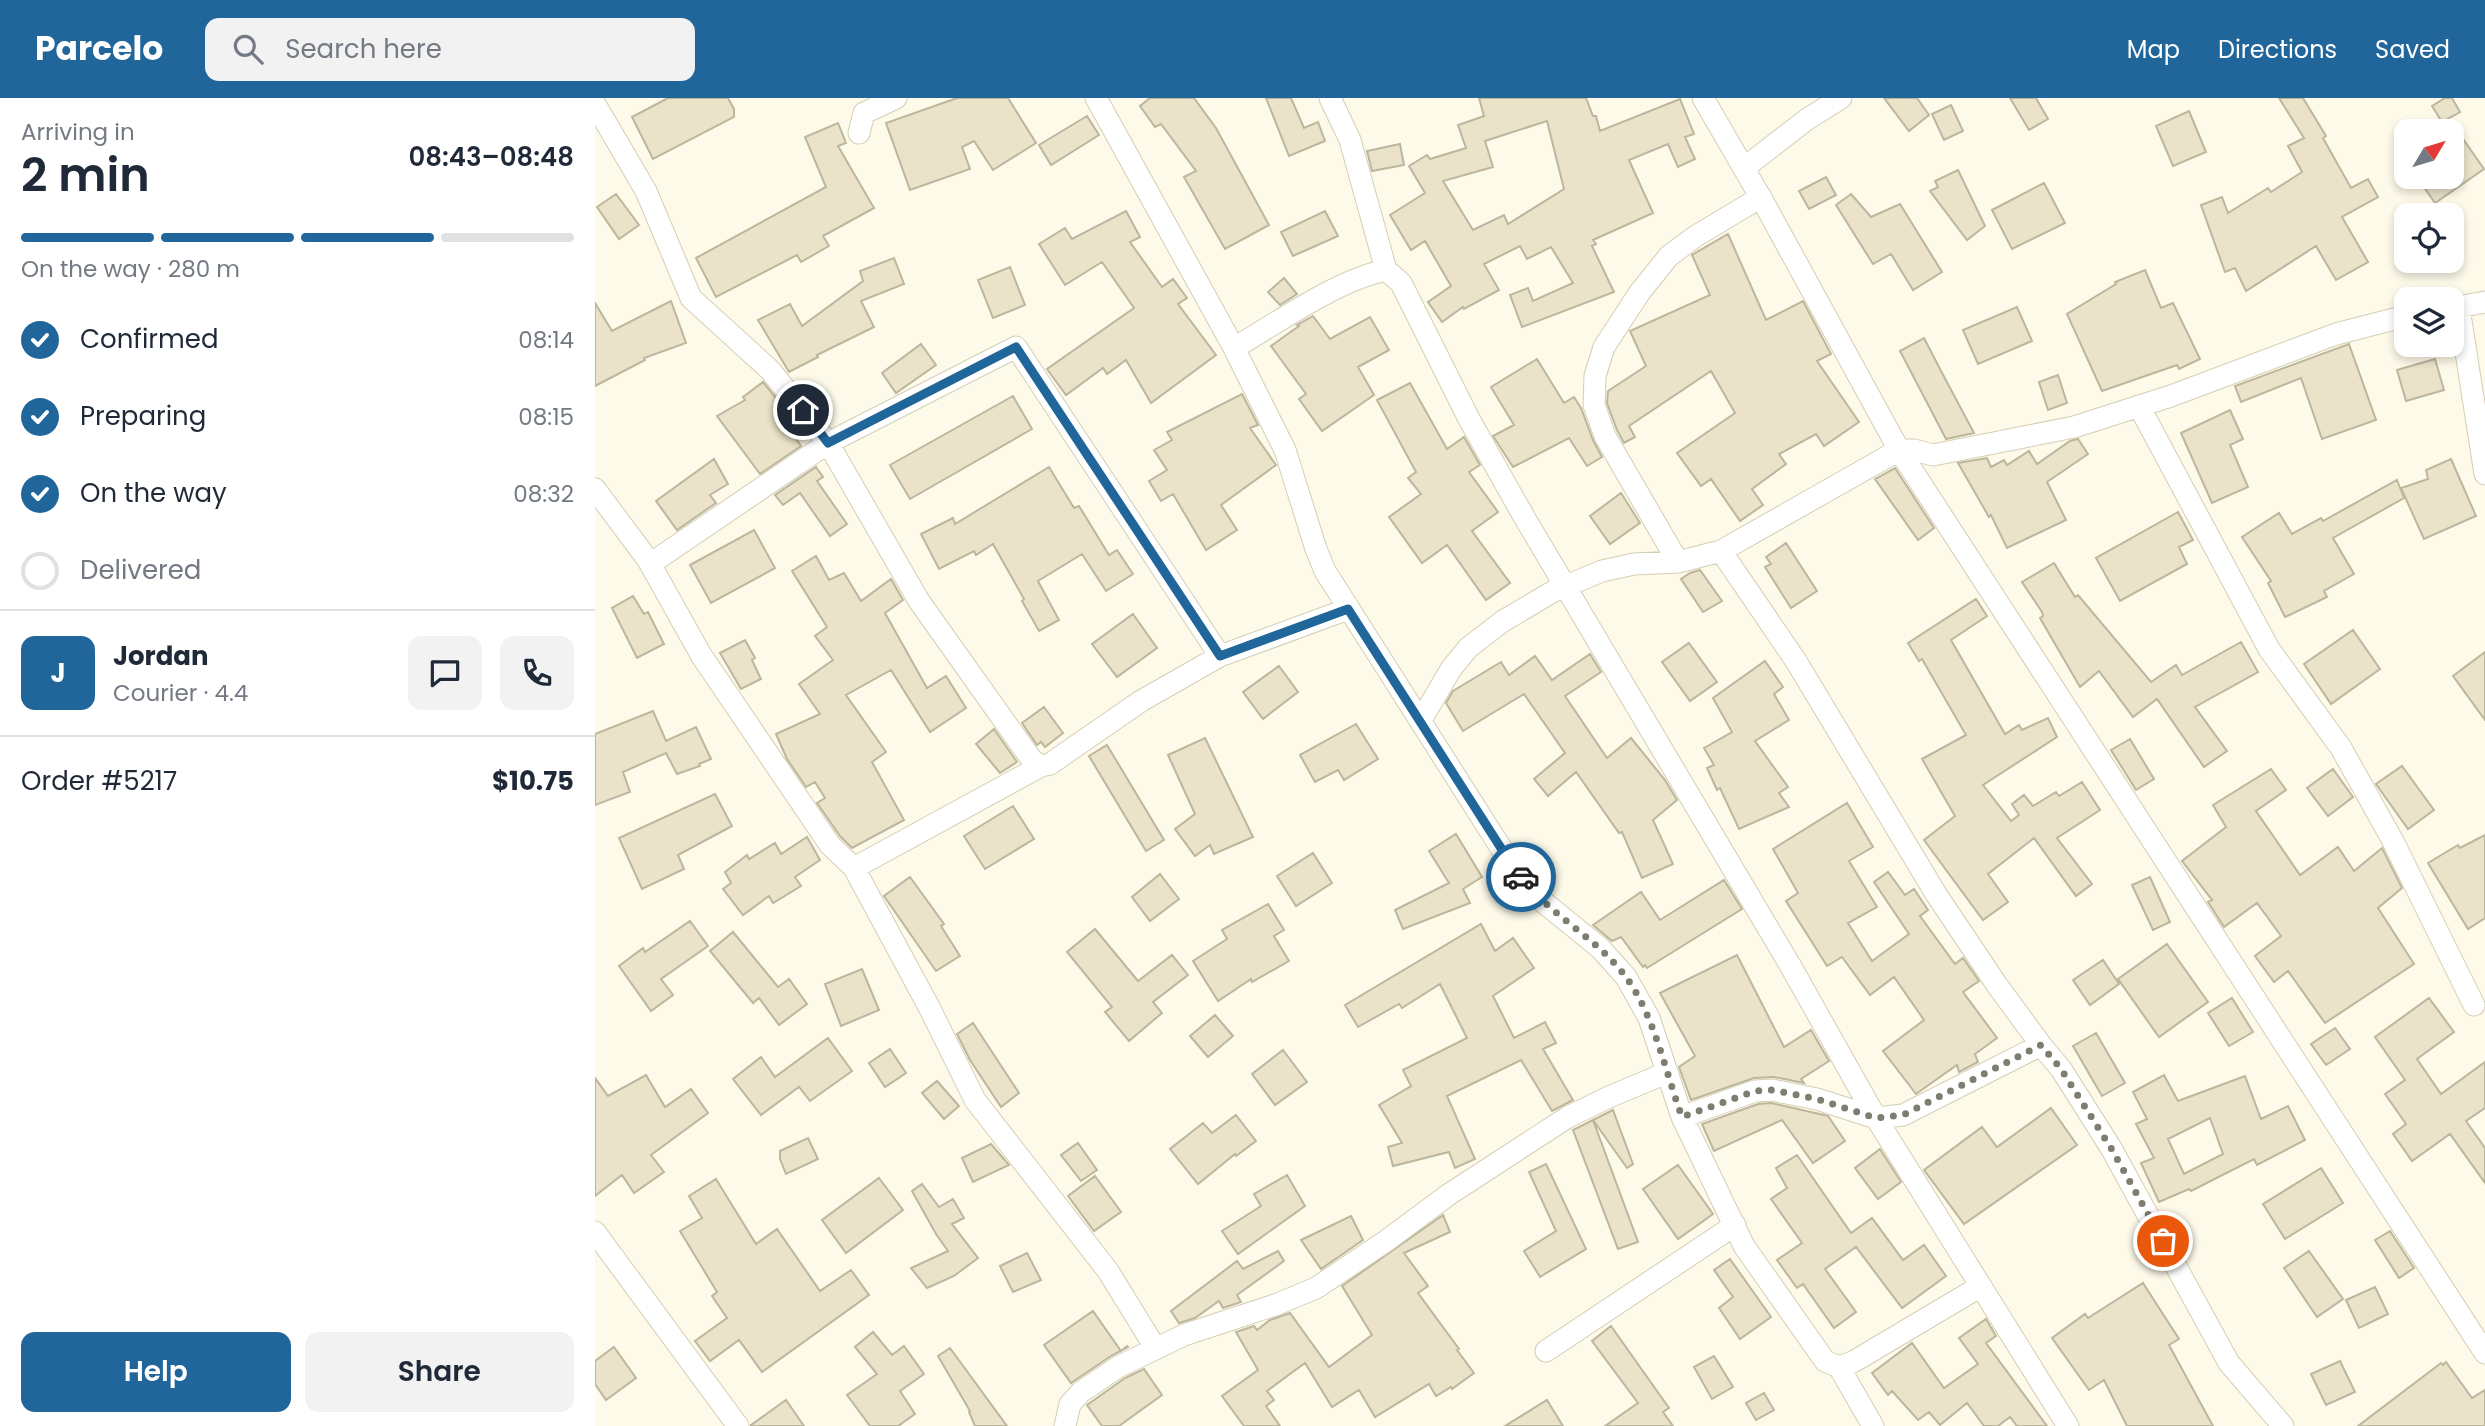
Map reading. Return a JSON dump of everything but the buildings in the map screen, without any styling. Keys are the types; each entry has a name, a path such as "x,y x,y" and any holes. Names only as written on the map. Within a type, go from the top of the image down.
{"street":[{"path":"859,133 864,113 896,98"},
{"path":"1096,98 1234,348 1285,450 1325,571 1508,859 1536,896 1600,948 1626,977 1649,1018 1682,1117 1735,1225 1760,1270 1825,1361 1839,1367 1873,1426"},
{"path":"1330,98 1350,140 1386,270 1401,283 1469,419 1790,965 1876,1118 2068,1426"},
{"path":"1703,98 1761,197 1899,450 2485,1353"},
{"path":"1744,168 1806,120 1841,98"},
{"path":"595,104 646,191 691,298 770,370 828,443 919,601 1032,760 1041,766"},
{"path":"1678,562 1605,436 1594,405 1595,376 1604,347 1640,292 1669,256 1696,236 1761,197"},
{"path":"1234,348 1343,285 1365,274 1386,270"},
{"path":"2464,306 2485,302"},
{"path":"1421,720 1451,669 1468,648 1503,621 1565,586 1602,570 1634,564 1678,562 1721,551 1899,450 1914,450 1933,456 2074,427 2140,406 2336,334 2394,319"},
{"path":"650,564 828,443 1016,347 1220,656"},
{"path":"2464,357 2485,474"},
{"path":"2140,406 2269,649 2341,748 2393,841 2475,1005"},
{"path":"595,489 650,564 701,655 830,845 854,868 929,1007 975,1100 1108,1271 1156,1349"},
{"path":"1721,551 1796,661 1936,894 2041,1045 2061,1069 2111,1148 2229,1363 2283,1426"},
{"path":"854,868 1041,766 1050,764 1141,701 1220,656 1348,609"},
{"path":"1682,1117 1755,1091 1772,1090 1817,1099 1876,1118 1903,1115 2041,1045"},
{"path":"1065,1426 1070,1404 1081,1392 1118,1367 1184,1335 1275,1305 1316,1288 1448,1195 1568,1117 1667,1073"},
{"path":"1546,1351 1735,1225"},
{"path":"595,1232 738,1426"},
{"path":"1839,1367 1853,1362 1981,1286"}],"way so far":[{"path":"1521,877 1536,896 1600,948 1626,977 1649,1018 1682,1117 1755,1091 1772,1090 1817,1099 1876,1118 1903,1115 2041,1045 2061,1069 2111,1148 2163,1241"}],"route":[{"path":"803,410 828,443 1016,347 1220,656 1348,609 1521,877"}]}
